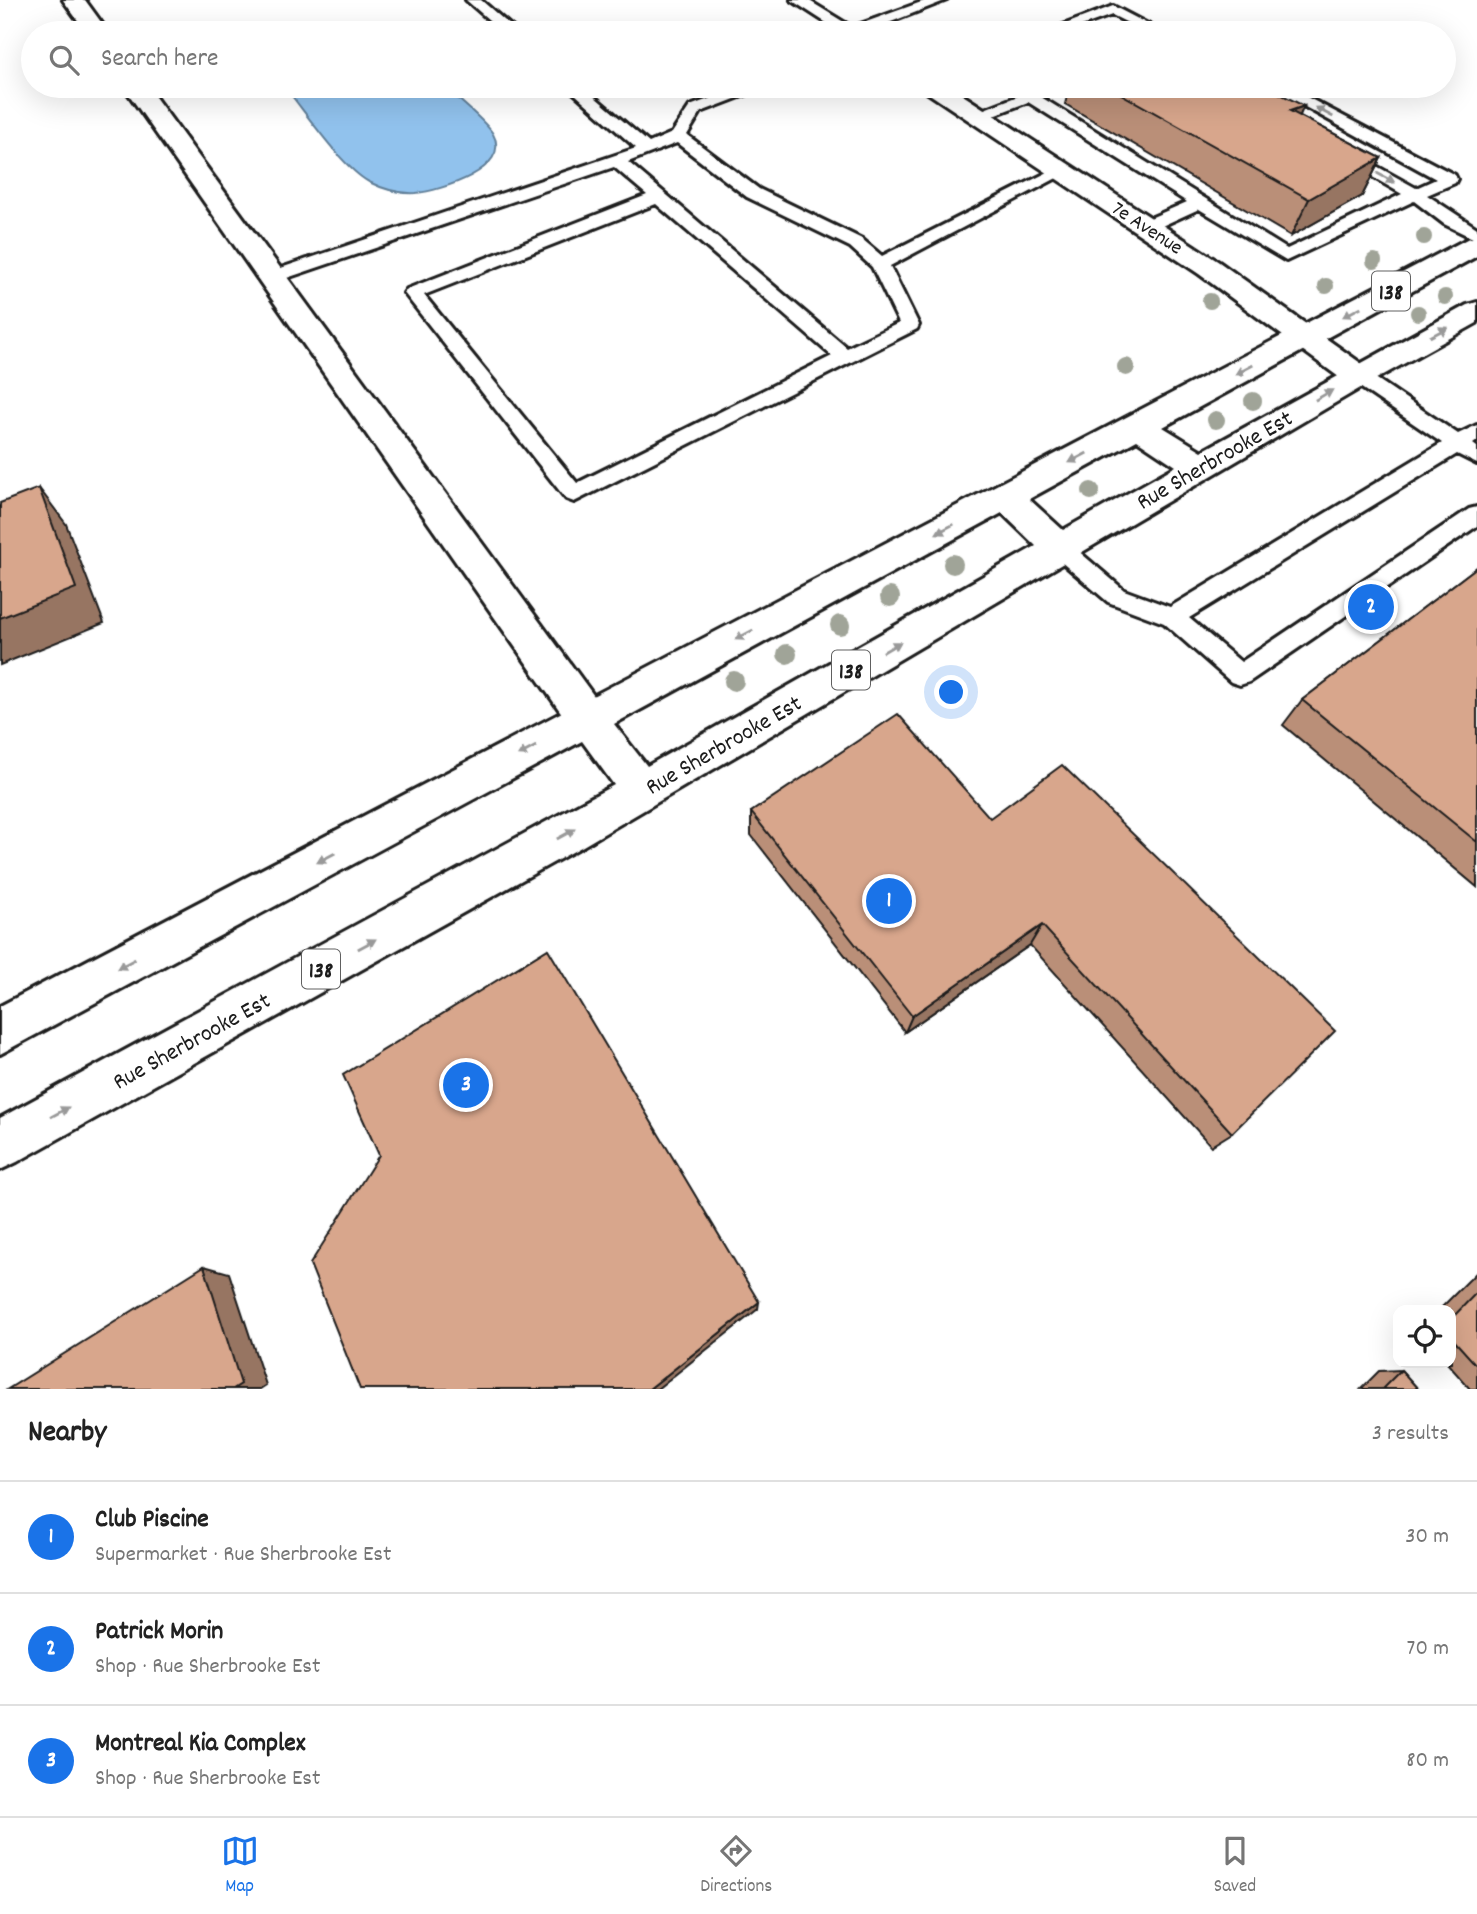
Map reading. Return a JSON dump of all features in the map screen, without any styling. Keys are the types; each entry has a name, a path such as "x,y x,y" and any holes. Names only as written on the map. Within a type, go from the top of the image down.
{"main road":[{"path":"74,0 89,21"},
{"path":"144,98 642,791"},
{"name":"7e Avenue","path":"951,98 1209,268 1357,376"},
{"name":"138","path":"0,1031 1477,245"},
{"name":"Rue Sherbrooke Est","path":"0,1145 642,791 1357,376 1477,311"},
{"path":"1138,426 1201,466"},
{"path":"1006,496 1061,549"}],"lane":[{"path":"473,0 498,21"},
{"path":"798,0 832,21"},
{"path":"883,21 940,0"},
{"path":"1082,21 1113,10 1135,21"},
{"path":"587,98 647,150"},
{"path":"272,276 647,150 678,136 695,109 724,98"},
{"path":"979,116 1025,98"},
{"path":"1033,98 1286,257 1449,179 1297,98"},
{"path":"658,197 413,293 573,494 910,325 880,264 856,243 753,193 678,136"},
{"path":"1329,147 1415,194 1450,220 1477,235"},
{"path":"616,160 845,358"},
{"path":"880,264 1062,171"},
{"path":"1147,226 1199,203"},
{"path":"1357,376 1477,457"},
{"path":"1172,617 1477,432"},
{"path":"1061,549 1116,596 1172,617 1240,675 1477,515"}],"water":[{"path":"293,98 458,98 490,129 496,147 493,158 471,176 441,188 404,193 386,189 359,175 337,154"}],"building":[{"path":"1128,98 1288,98 1304,106 1290,111 1381,158 1309,199"},
{"path":"39,488 76,588 0,618 0,503"},
{"path":"1477,567 1477,842 1302,700"},
{"path":"898,714 990,818 1062,765 1335,1031 1232,1133 1042,925 912,1016 751,812"},
{"path":"548,949 759,1302 649,1389 360,1389 310,1264 379,1155 343,1075"},
{"path":"204,1266 241,1384 233,1389 8,1389"},
{"path":"1477,1292 1477,1366 1456,1343 1456,1314"},
{"path":"1401,1370 1418,1389 1382,1389"}],"place":[{"name":"Patrick Morin","path":"1371,607"},
{"name":"Club Piscine","path":"889,901"},
{"name":"Montreal Kia Complex","path":"466,1085"}]}
